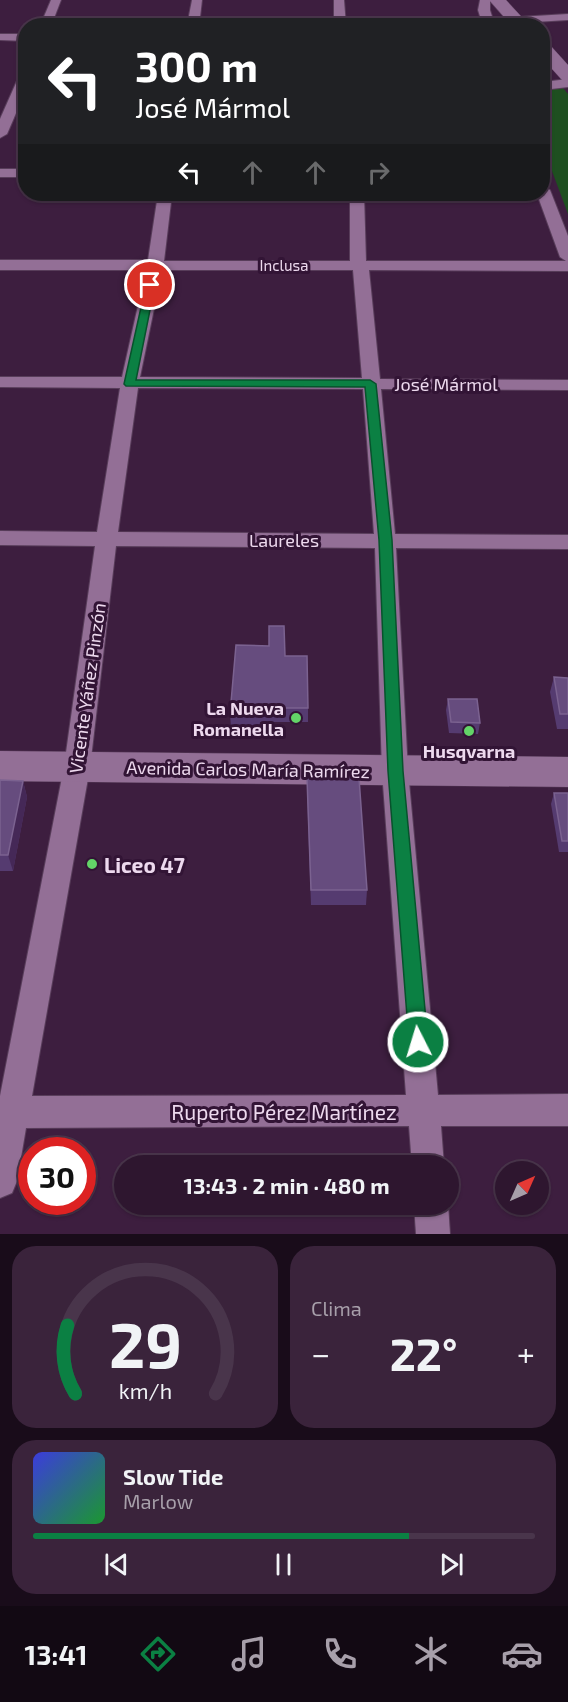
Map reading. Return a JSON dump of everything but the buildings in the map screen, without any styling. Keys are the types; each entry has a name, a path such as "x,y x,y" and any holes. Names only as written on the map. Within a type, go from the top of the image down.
{"main road":[{"path":"498,0 515,18"},
{"path":"550,56 568,76"},
{"name":"Avenida Carlos María Ramírez","path":"0,766 568,772"}],"street":[{"path":"48,18 56,0"},
{"path":"194,18 197,0"},
{"path":"339,0 340,18"},
{"path":"485,0 484,10 486,18"},
{"path":"550,19 568,17"},
{"path":"0,37 18,38"},
{"path":"550,85 568,83"},
{"path":"0,98 18,98"},
{"path":"0,134 18,103"},
{"path":"0,173 18,173"},
{"name":"Vicente Yáñez Pinzón","path":"0,1181 6,1112 77,767 106,540 130,384 155,265 164,201"},
{"path":"357,201 357,259 362,273 385,540 395,771 427,1155"},
{"path":"547,201 568,257"},
{"name":"Inclusa","path":"0,265 568,266"},
{"name":"José Mármol","path":"0,382 568,385"},
{"name":"Laureles","path":"0,538 568,542"},
{"name":"Ruperto Pérez Martínez","path":"6,1112 568,1110"},
{"path":"432,1215 433,1234"}],"green space":[{"path":"563,88 568,94 568,214 550,166 550,89"}],"place":[{"name":"La Nueva Romanella","path":"296,718"},
{"name":"Husqvarna","path":"469,731"},
{"name":"Liceo 47","path":"92,864"}],"route":[{"path":"150,285 130,384 370,384 385,540 395,771 418,1042"}]}
